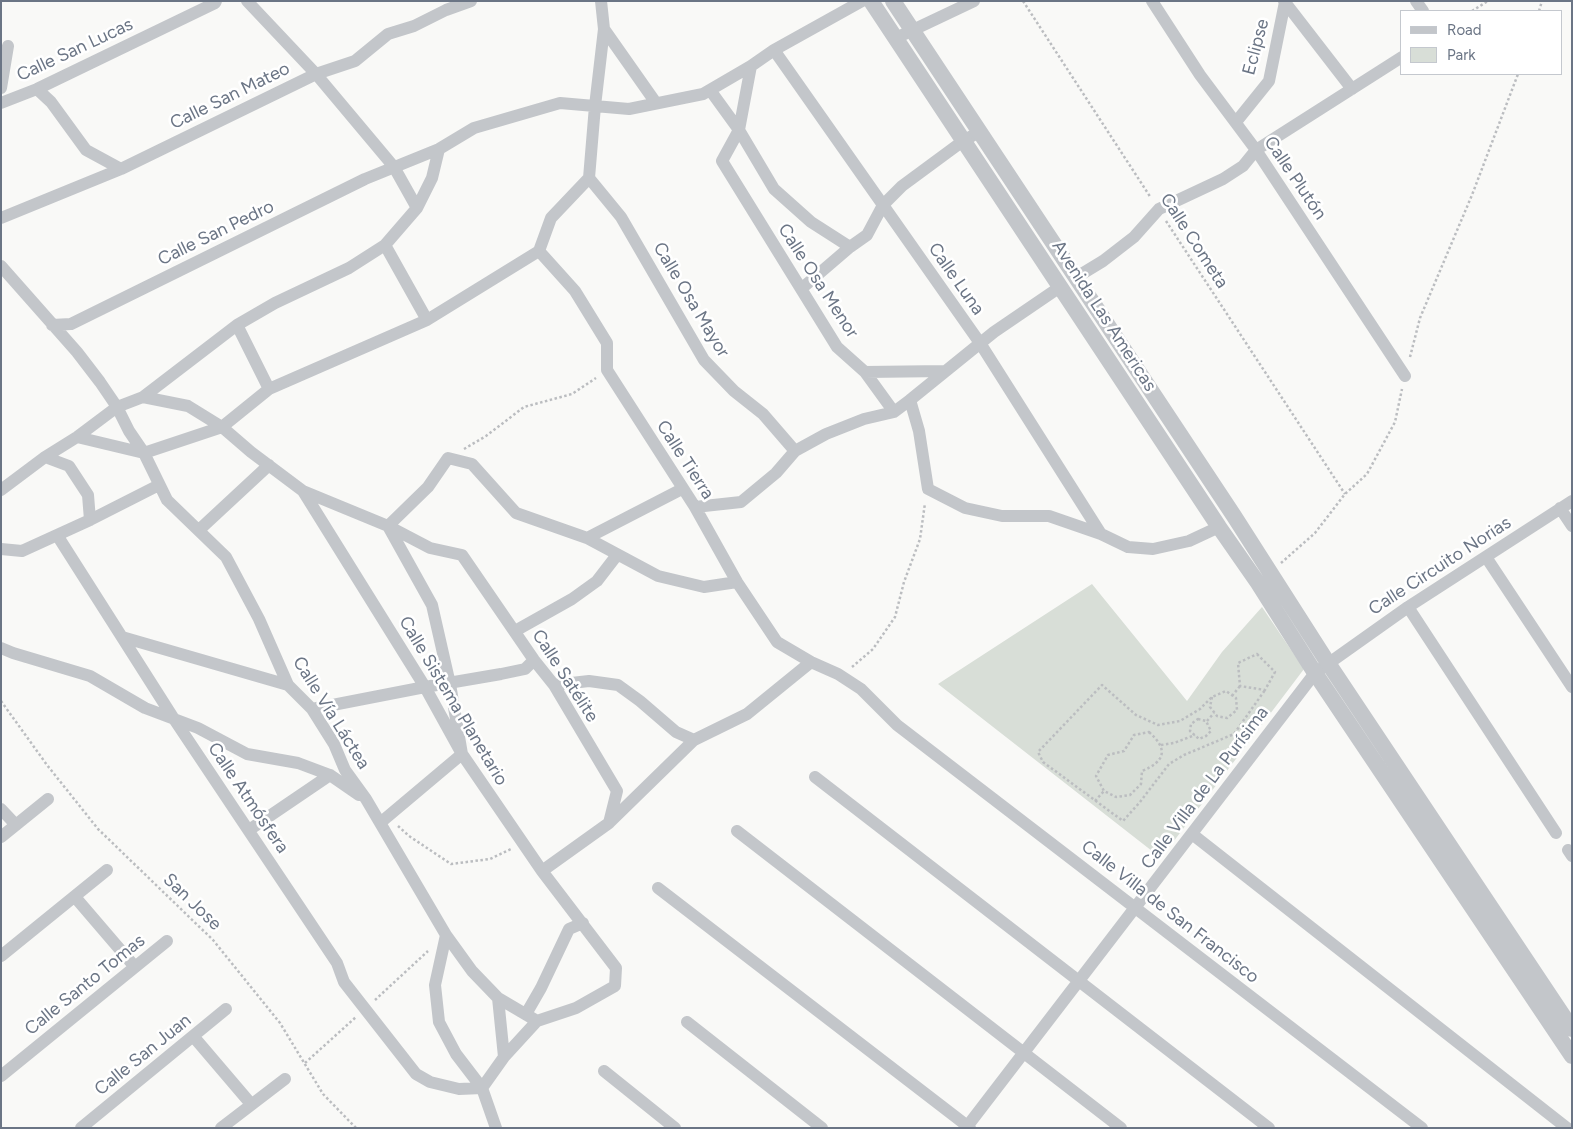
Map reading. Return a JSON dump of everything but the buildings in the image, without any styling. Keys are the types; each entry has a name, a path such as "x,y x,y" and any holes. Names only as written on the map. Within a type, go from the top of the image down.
{"street":[{"name":"Calle San Lucas","path":"1,103 37,90 216,1"},
{"path":"247,1 316,74 394,167 417,208"},
{"name":"Calle San Mateo","path":"1,218 121,169 316,74 355,61 388,34 414,26 443,6 471,1"},
{"path":"77,437 144,453 222,427 269,389 427,320 539,251 550,218 589,178 604,29 601,1"},
{"name":"Calle San Pedro","path":"52,325 71,324 365,179 439,149 474,128 560,104 629,109 703,94 774,50 862,1"},
{"name":"Avenida Las Americas","path":"871,1 1219,527 1309,647"},
{"name":"Avenida Las Americas","path":"893,1 1271,572 1309,647"},
{"path":"896,38 974,1"},
{"name":"Calle Plutón","path":"1152,1 1200,75 1256,150 1405,376"},
{"path":"1284,2 1352,89"},
{"name":"Eclipse","path":"1236,122 1269,81 1284,2"},
{"path":"604,29 656,103"},
{"path":"1,88 8,46"},
{"name":"Calle Luna","path":"774,50 980,343 1101,534"},
{"path":"1075,278 1103,261 1134,237 1159,209 1223,179 1243,166 1256,150 1400,58"},
{"path":"739,130 751,66"},
{"path":"37,90 51,102 86,150 121,169"},
{"path":"710,90 739,130 774,189 812,222 850,247"},
{"name":"Calle Osa Menor","path":"739,130 722,161 837,347 866,372 894,412"},
{"path":"801,289 867,235 883,205 902,186 964,141 980,132"},
{"path":"1,490 44,456 77,437 117,406 143,397 237,325 275,303 349,268 385,245 417,208 432,178 439,149"},
{"name":"Calle Osa Mayor","path":"589,178 621,217 704,360 734,391 763,414 795,451"},
{"path":"385,245 427,320"},
{"path":"539,251 575,292 607,343 607,370"},
{"name":"Calle Vía Láctea","path":"4,272 77,352 117,406 129,431 144,453 167,500 226,557 259,619 288,685 312,709 334,744 344,770 384,820 446,935 472,971 498,998 537,1022"},
{"path":"695,507 741,502 776,474 795,451 826,434 864,419 894,412 980,343 1060,287"},
{"path":"237,325 269,389"},
{"name":"Calle Tierra","path":"607,370 695,507 737,582 777,642 811,662 838,674 861,689 897,725"},
{"path":"866,372 946,371"},
{"path":"143,397 188,406 222,427 303,491 388,526 432,604 450,684 462,754 384,820"},
{"path":"910,400 918,430 928,490 965,508 1002,516 1049,516 1101,534 1128,547 1153,549 1189,541 1219,527"},
{"path":"44,456 69,466 88,495 90,520"},
{"path":"388,526 428,487 448,458 472,464 516,513 587,538 658,576 704,587 737,582"},
{"path":"199,530 269,465"},
{"path":"1,549 22,551 90,520 159,485"},
{"path":"587,538 682,489"},
{"name":"Calle Sistema Planetario","path":"303,491 425,687 462,754 542,871 616,968 615,986 576,1008 537,1022"},
{"name":"Calle Circuito Norias","path":"1328,662 1408,607 1572,501"},
{"path":"1560,508 1572,526"},
{"name":"Calle Satélite","path":"388,526 430,548 462,555 534,660 554,685 616,791 609,823"},
{"name":"Calle Atmósfera","path":"57,535 174,719 337,963 344,982 416,1074 430,1082 459,1089 482,1088"},
{"path":"515,631 578,595 597,581 617,555"},
{"path":"1486,557 1572,687"},
{"path":"1408,607 1556,833"},
{"path":"122,637 288,685"},
{"path":"1309,647 1328,662 1572,1029"},
{"path":"1309,647 1315,673 1572,1056"},
{"path":"1,648 90,676 145,708 198,728 247,754 298,763 330,776 366,799"},
{"path":"312,709 525,669 534,660"},
{"path":"542,871 609,823 694,740 747,714 811,662"},
{"name":"Calle Villa de La Purísima","path":"968,1127 1315,673 1328,662"},
{"path":"554,685 589,681 618,685 676,732 694,740"},
{"name":"Calle Villa de San Francisco","path":"897,725 1422,1128"},
{"path":"248,830 330,776"},
{"path":"815,777 1269,1128"},
{"path":"1,837 48,799"},
{"path":"1,809 16,826"},
{"path":"736,831 1120,1128"},
{"path":"1192,834 1567,1128"},
{"path":"1,956 107,870"},
{"path":"658,888 968,1127"},
{"path":"75,896 135,967"},
{"path":"526,1014 541,988 569,929 583,923"},
{"path":"446,935 435,985 439,1022 456,1054 482,1088 496,1128"},
{"name":"Calle Santo Tomas","path":"1,1076 167,941"},
{"path":"498,998 504,1057"},
{"name":"Calle San Juan","path":"81,1128 226,1009"},
{"path":"482,1088 504,1057 537,1022"},
{"path":"687,1022 822,1128"},
{"path":"193,1036 251,1104"},
{"path":"604,1072 675,1128"},
{"path":"221,1128 285,1079"}],"path":[{"name":"Calle Cometa","path":"1023,1 1345,494"},
{"path":"1474,10 1488,1"},
{"path":"1271,572 1315,533 1345,494 1367,474 1395,422 1420,318 1472,195 1518,75"},
{"path":"448,458 486,436 524,407 572,394 607,370"},
{"path":"838,674 843,674 873,649 895,617 904,582 920,539 928,490"},
{"path":"1212,697 1210,707 1217,716 1227,718 1237,710 1236,698 1232,696 1226,691 1212,697 1200,709 1180,721 1158,725 1136,715 1102,684 1038,752 1044,762 1123,821 1169,764 1184,755 1234,734 1265,690 1275,672 1257,654 1238,663 1240,686 1232,696"},
{"path":"1240,686 1265,690"},
{"name":"San Jose","path":"1,701 47,765 98,829 213,940 280,1023 324,1094 356,1128"},
{"path":"1206,721 1214,713"},
{"path":"1198,719 1206,721 1211,731 1199,739 1190,731 1192,724 1198,719"},
{"path":"1150,732 1160,741 1161,745 1161,758 1154,766 1142,771 1141,784 1130,795 1116,797 1104,792 1096,776 1108,755 1124,751 1134,735 1150,732"},
{"path":"1161,745 1195,735"},
{"path":"1094,801 1104,792"},
{"path":"384,820 451,864 490,859 523,843"}],"green space":[{"path":"1092,584 1187,701 1222,652 1262,607 1304,669 1161,858 938,684"}]}
